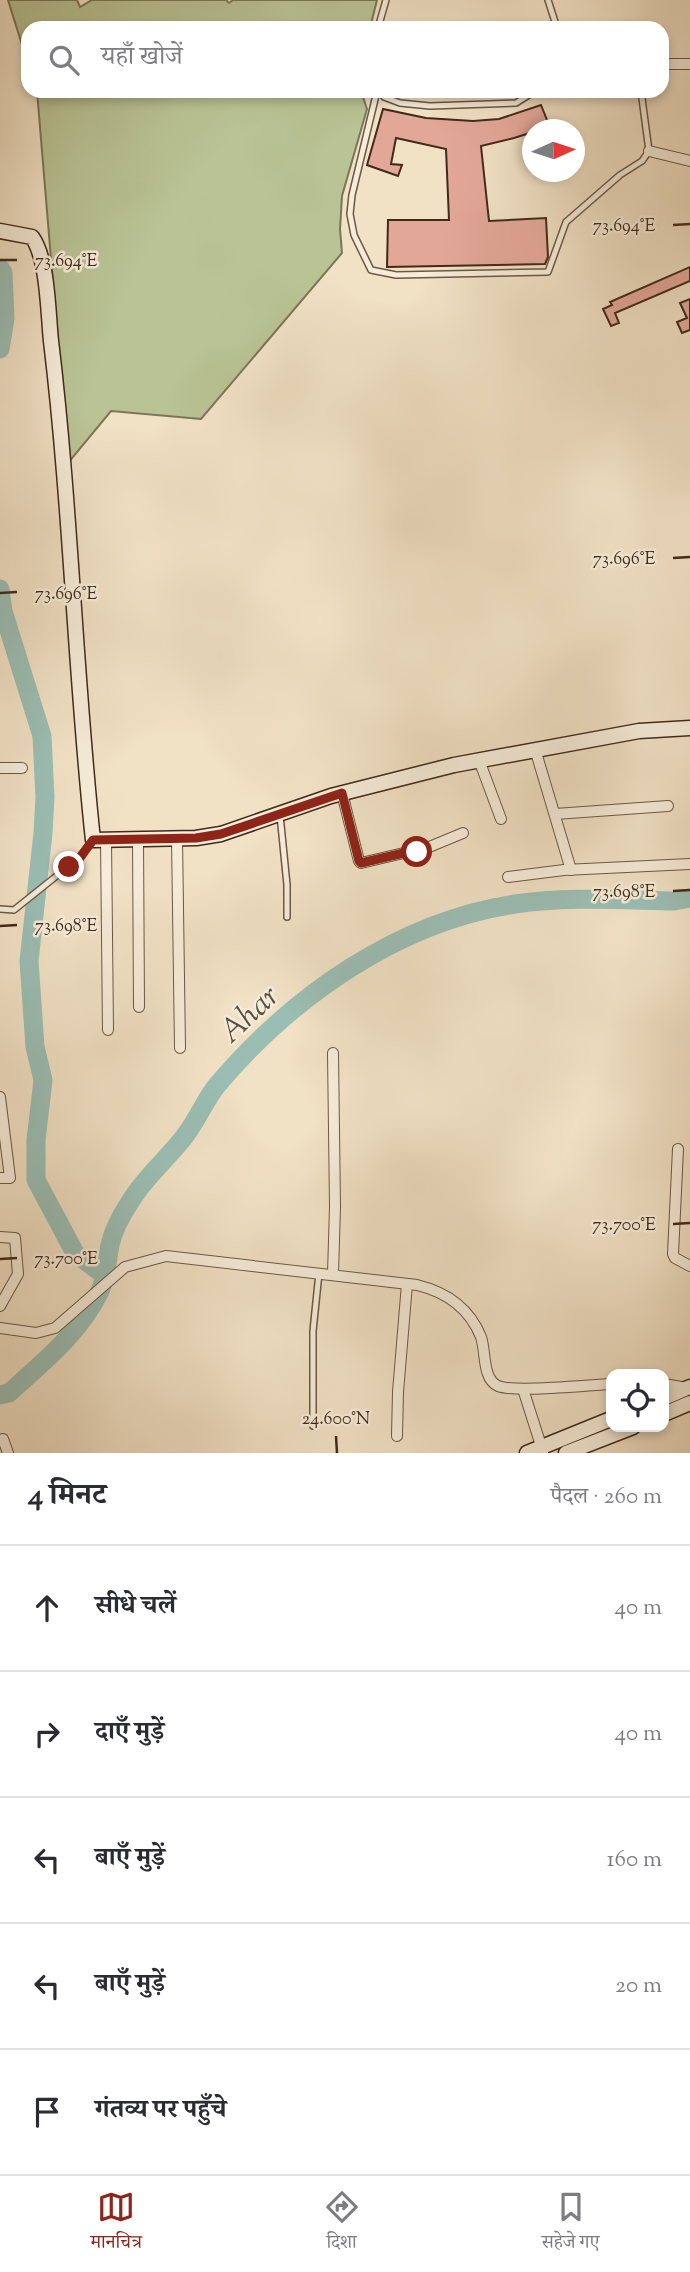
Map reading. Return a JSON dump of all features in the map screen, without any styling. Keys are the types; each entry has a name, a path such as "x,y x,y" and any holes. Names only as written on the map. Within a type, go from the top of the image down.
{"street":[{"path":"669,64 690,64"},
{"path":"649,151 690,161"},
{"path":"0,231 26,234 36,242 43,268 61,419 82,738 100,840 108,1030"},
{"path":"100,840 196,838 221,834 342,793 479,760 639,731 690,729"},
{"path":"535,749 570,870"},
{"path":"479,760 501,819"},
{"path":"0,768 22,768"},
{"path":"342,793 361,863 417,852 463,832"},
{"path":"555,814 668,806"},
{"path":"138,838 139,1007"},
{"path":"177,838 180,1048"},
{"path":"508,877 570,870 690,863"},
{"path":"333,1053 333,1275"},
{"path":"0,1097 5,1178"},
{"path":"678,1149 673,1254 675,1258 690,1266"},
{"path":"0,1237 15,1238 18,1275 0,1306"},
{"path":"0,1328 36,1333 55,1328 125,1267 166,1256 439,1290 457,1303 472,1320 482,1339 488,1378 497,1386 523,1389 606,1384"},
{"path":"397,1436 407,1284"},
{"path":"669,1386 689,1393"},
{"path":"523,1389 542,1450"},
{"path":"669,1397 689,1393"},
{"path":"669,1410 689,1393"},
{"path":"527,1453 542,1450 606,1421"},
{"path":"566,1453 620,1432"},
{"path":"3,1439 8,1453"}],"lane":[{"path":"380,21 386,0"},
{"path":"548,0 555,21"},
{"path":"376,98 352,195 350,214 354,235 371,270 396,275 548,272 566,222 620,175 642,161 649,151 642,98"},
{"path":"387,98 400,103 430,106 516,103 524,98"},
{"path":"280,814 287,885 287,917"},
{"path":"0,909 14,910 100,840"},
{"path":"313,1426 313,1331 319,1273"}],"green space":[{"path":"8,0 77,0 80,7 92,0 226,0 229,3 233,0 377,0 372,21 21,21 21,42"},
{"path":"38,98 363,98 367,109 342,196 342,253 201,419 111,411 68,463"}],"building":[{"path":"541,105 547,119 522,119 522,135 481,146 489,221 546,218 548,257 545,264 387,267 388,220 449,220 446,149 396,138 391,164 402,165 398,176 367,165 383,109 426,118 473,121 499,119"},
{"path":"690,267 690,281 615,313 619,323 611,326 603,309 612,305 610,302"},
{"path":"690,299 690,330 682,333 677,322 687,318 680,303"}],"waterway":[{"path":"0,268 3,273 5,319 0,349"},
{"path":"0,589 3,611 42,736 45,797 43,833 29,961 35,1047 43,1080 36,1140 36,1180 75,1253 104,1275"},
{"name":"Ahar","path":"0,1395 9,1393 35,1370 82,1321 102,1286 111,1240 124,1212 143,1184 187,1133 214,1089 280,1021 314,993 351,967 390,945 430,927 472,913 515,904 554,900 674,901 690,898"}],"route":[{"path":"69,867 79,859 93,840 196,838 221,834 342,793 361,863 417,852"}]}
